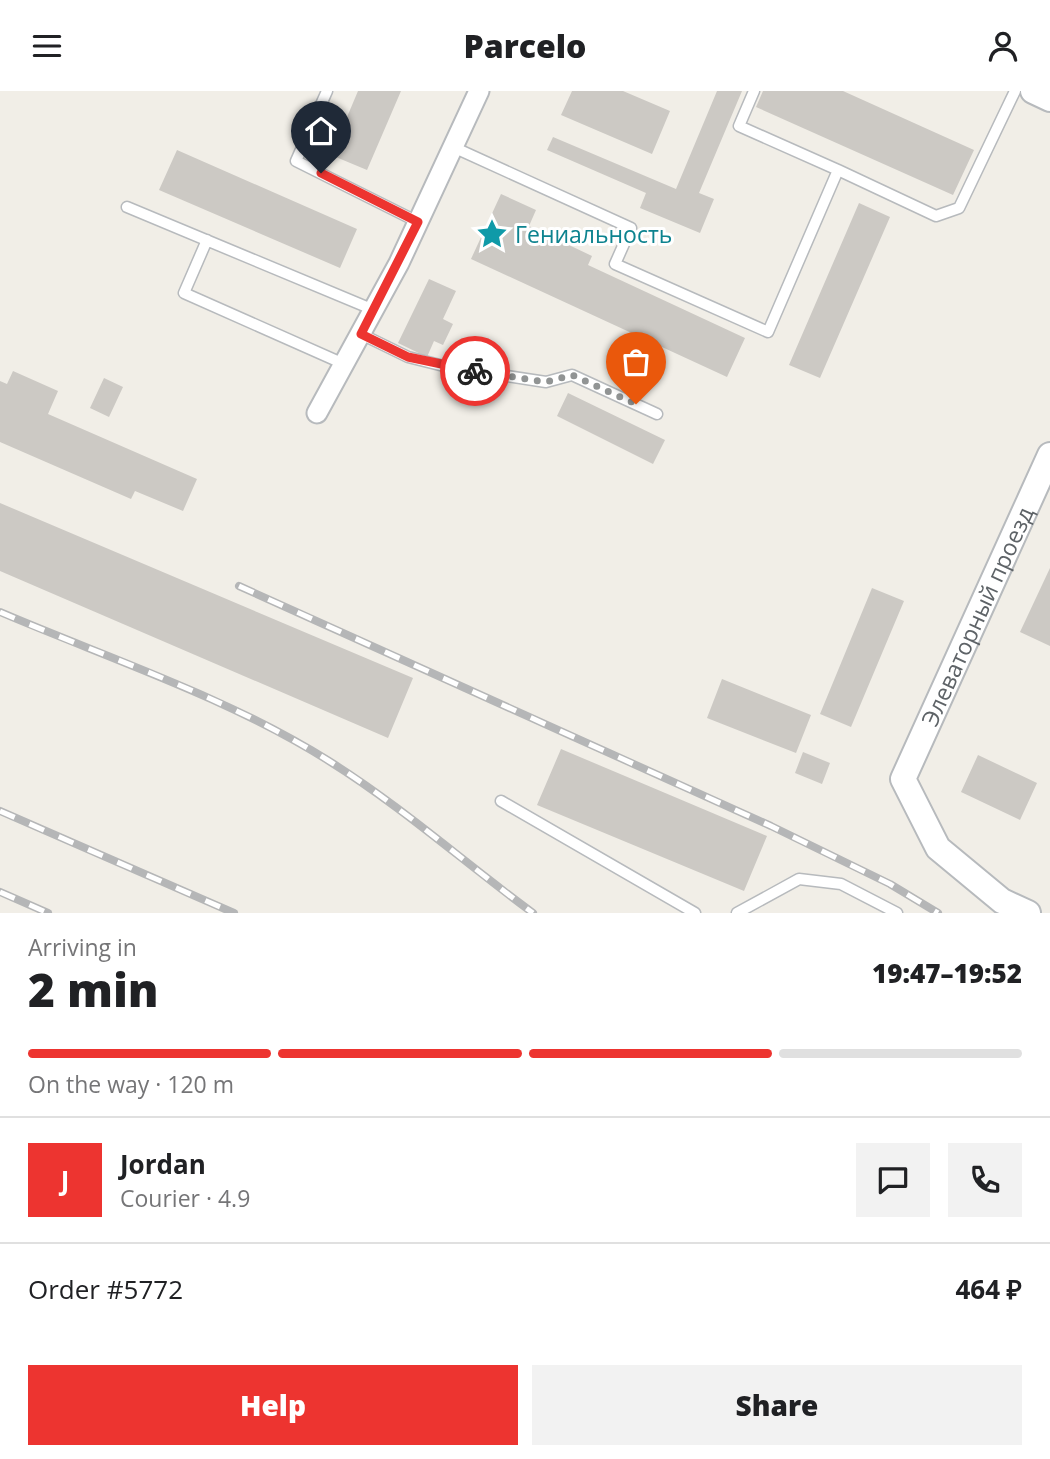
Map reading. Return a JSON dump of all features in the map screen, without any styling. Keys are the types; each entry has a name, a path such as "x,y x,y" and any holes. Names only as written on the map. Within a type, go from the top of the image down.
{"street":[{"path":"317,413 374,310 479,91"},
{"path":"1033,91 1050,99"},
{"name":"Элеваторный проезд","path":"1028,913 1002,901 938,848 903,779 1050,456"}],"lane":[{"path":"327,91 296,160 418,222"},
{"path":"754,91 740,126 936,216 959,208 1015,91"},
{"path":"453,147 631,228 615,264 768,332 838,170"},
{"path":"127,207 374,310"},
{"path":"207,240 184,293 344,364"},
{"path":"361,334 408,357 448,367 546,382 572,375 657,414"},
{"path":"501,800 695,913"},
{"path":"737,913 799,879 841,884 897,913"}],"building":[{"path":"358,91 401,91 367,170 331,155"},
{"path":"572,91 623,91 670,111 652,154 561,115"},
{"path":"717,91 742,91 699,193 714,199 700,233 640,208 646,193 547,150 553,137 676,189"},
{"path":"763,91 843,91 974,150 953,195 756,107"},
{"path":"177,150 357,229 340,268 159,190"},
{"path":"501,194 536,210 529,226 592,256 588,265 745,338 727,377 471,259"},
{"path":"859,203 890,217 820,378 789,365"},
{"path":"429,279 456,291 443,319 453,324 443,345 434,341 427,357 398,343"},
{"path":"13,371 58,391 48,414 197,479 183,511 135,491 131,499 0,442 0,381 7,384"},
{"path":"104,378 123,387 109,417 90,408"},
{"path":"568,393 665,440 653,464 557,416"},
{"path":"0,503 413,678 388,738 0,571"},
{"path":"1050,568 1050,646 1020,632"},
{"path":"872,588 904,601 851,727 820,714"},
{"path":"722,679 811,715 796,753 707,718"},
{"path":"561,749 767,836 744,891 537,805"},
{"path":"803,752 830,763 822,784 795,773"},
{"path":"978,755 1037,783 1020,820 961,792"}],"railway":[{"path":"239,586 771,826 890,884 938,913"},
{"path":"0,612 168,680 290,738 356,778 533,913"},
{"path":"0,811 234,913"},
{"path":"0,892 48,913"}],"way so far":[{"path":"475,371 546,382 572,375 636,404"}],"place":[{"name":"Гениальность","path":"492,234"}],"route":[{"path":"321,173 418,222 361,334 408,357 475,371"}]}
